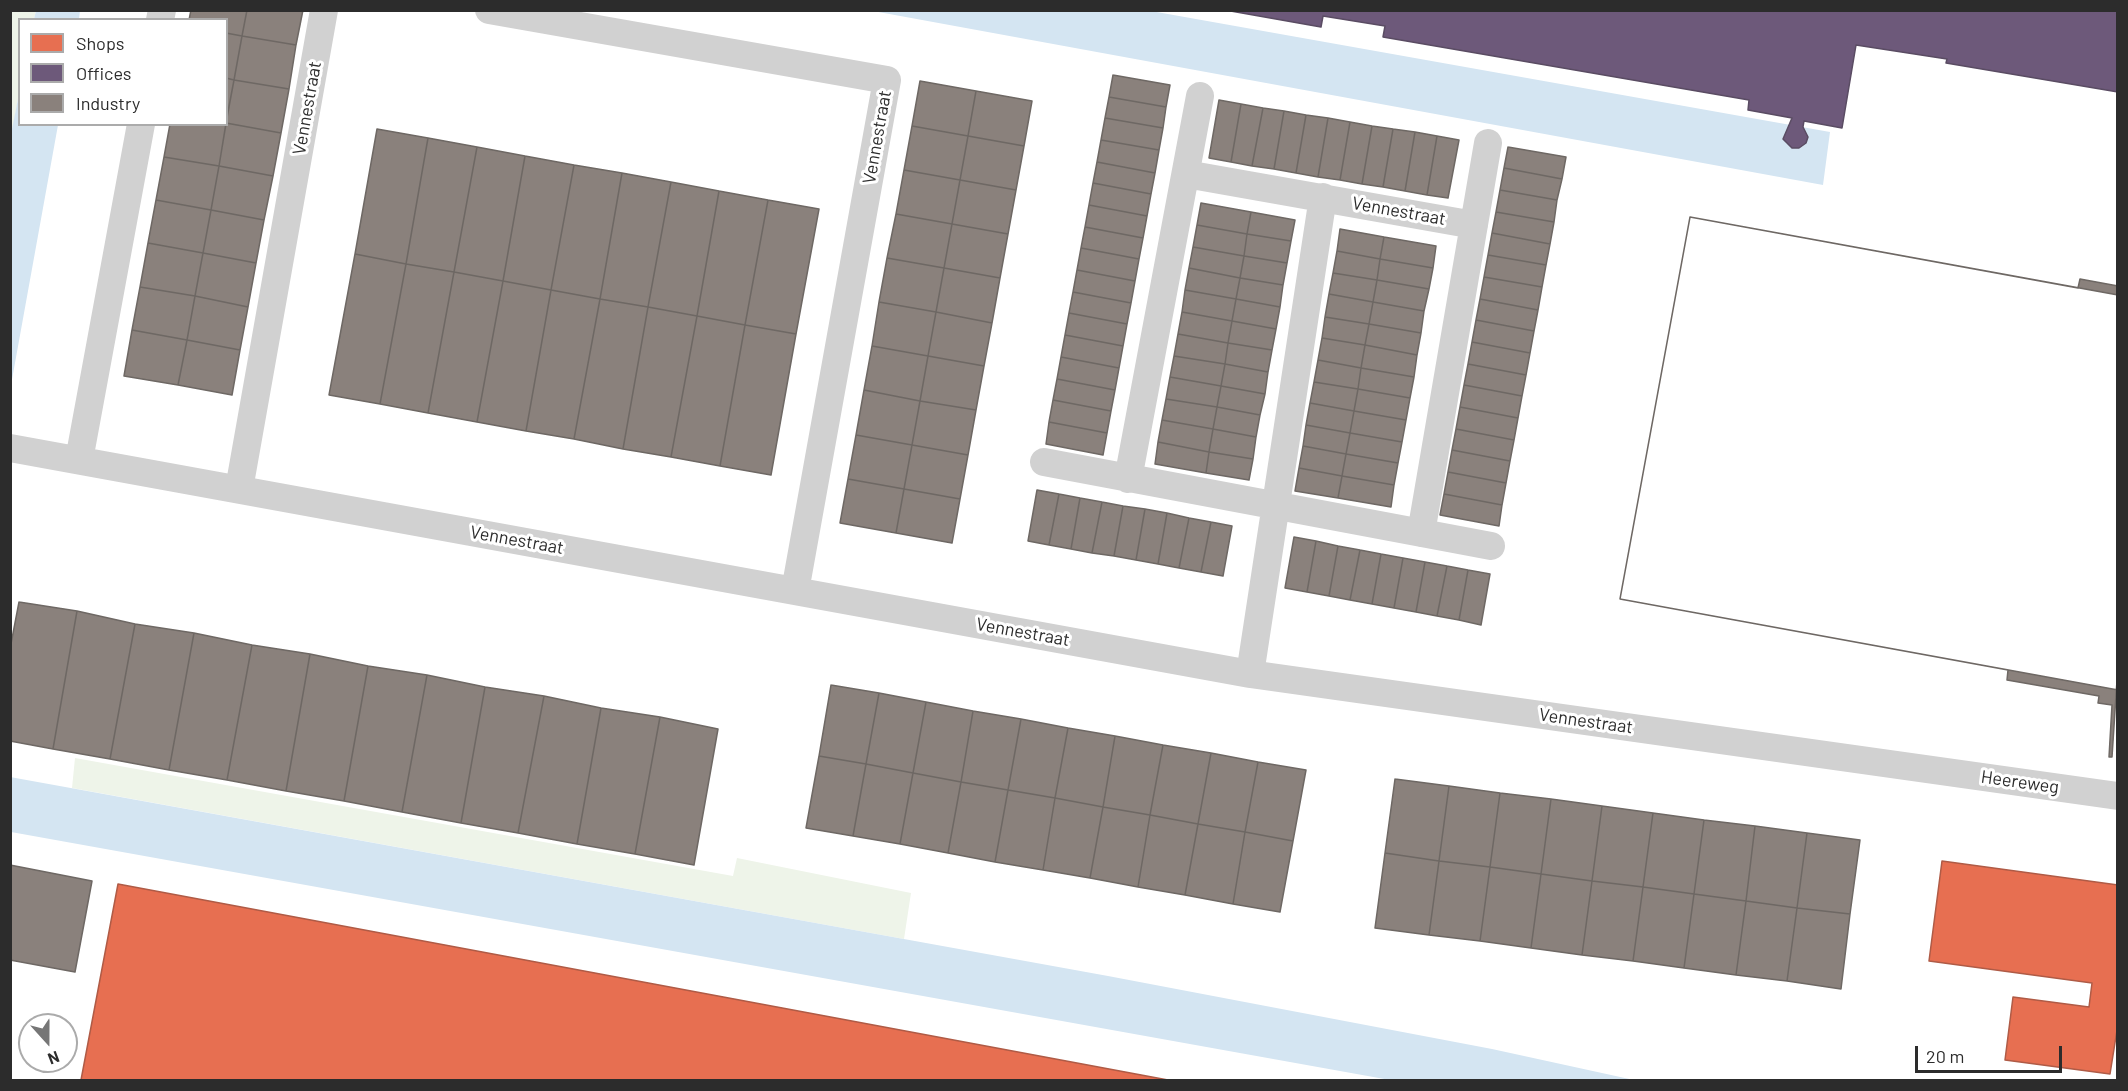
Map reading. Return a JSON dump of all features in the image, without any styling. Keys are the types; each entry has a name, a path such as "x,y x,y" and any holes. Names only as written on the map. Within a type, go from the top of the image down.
{"lane":[{"name":"Vennestraat","path":"239,489 324,10"},
{"name":"Vennestraat","path":"489,10 887,80 795,591"},
{"path":"1128,478 1200,96"},
{"path":"79,460 141,126"},
{"path":"1421,533 1488,143"},
{"name":"Vennestraat","path":"1186,174 1474,225"},
{"path":"1250,674 1323,197"},
{"name":"Vennestraat","path":"13,448 1250,674 1922,768"},
{"path":"1044,462 1491,546"},
{"name":"Heereweg","path":"1922,768 2118,796"}],"shaded area":[{"path":"11,11 36,11 34,18 18,18 18,100 11,139"},
{"path":"75,758 733,876 737,858 911,893 904,939 72,788"}],"water":[{"path":"36,10 80,11 79,18 34,18"},
{"path":"873,11 1151,11 1830,132 1823,185"},
{"path":"18,99 18,126 58,126 11,385 10,139"},
{"path":"10,777 1108,976 1492,1049 1634,1080 1390,1080 11,832"}],"building: Shops":[{"path":"1942,861 2118,885 2118,1024 2110,1074 2005,1060 2013,997 2089,1007 2092,983 1929,961"},
{"path":"118,884 1168,1080 81,1080"}],"building: Offices":[{"path":"1225,10 2118,10 2118,92 1946,63 1947,59 1856,45 1842,128 1804,121 1803,127 1808,137 1806,143 1799,148 1792,148 1783,139 1792,118 1748,110 1749,100 1383,37 1385,26 1323,16 1321,27"}],"building: Industry":[{"path":"191,10 247,10 242,36 228,33 228,18 189,18"},
{"path":"247,10 303,10 296,45 242,36"},
{"path":"228,33 242,36 234,80 228,78"},
{"path":"242,36 296,45 289,89 234,80"},
{"path":"1113,75 1170,85 1166,107 1109,97"},
{"path":"228,78 234,80 228,112"},
{"path":"234,80 289,89 281,133 228,123"},
{"path":"920,81 976,91 968,136 912,126"},
{"path":"976,91 1032,101 1024,146 968,136"},
{"path":"1109,97 1166,107 1163,128 1105,118"},
{"path":"1219,100 1241,104 1231,162 1209,158"},
{"path":"1241,104 1263,108 1252,166 1231,162"},
{"path":"1263,108 1284,111 1274,169 1252,166"},
{"path":"1284,111 1306,115 1296,173 1274,169"},
{"path":"1306,115 1328,118 1318,177 1296,173"},
{"path":"1105,118 1163,128 1159,150 1101,140"},
{"path":"1328,118 1350,122 1340,180 1318,177"},
{"path":"1350,122 1372,126 1362,184 1340,180"},
{"path":"228,123 281,133 273,176 219,166 226,126 228,126"},
{"path":"170,126 226,126 219,166 164,157"},
{"path":"912,126 968,136 960,180 904,170"},
{"path":"1372,126 1393,129 1383,187 1362,184"},
{"path":"377,129 428,138 406,264 355,254"},
{"path":"1393,129 1415,132 1405,191 1383,187"},
{"path":"1415,132 1437,136 1427,195 1405,191"},
{"path":"968,136 1024,146 1016,190 960,180"},
{"path":"1437,136 1459,140 1448,198 1427,195"},
{"path":"428,138 477,147 454,272 406,264"},
{"path":"1101,140 1159,150 1155,173 1097,162"},
{"path":"477,147 525,156 503,281 454,272"},
{"path":"1508,147 1566,157 1562,179 1504,168"},
{"path":"525,156 574,165 551,290 503,281"},
{"path":"164,157 219,166 211,210 156,200"},
{"path":"1097,162 1155,173 1151,194 1093,183"},
{"path":"574,165 622,173 600,299 551,290"},
{"path":"219,166 273,176 264,220 211,210"},
{"path":"1504,168 1562,179 1557,200 1500,190"},
{"path":"904,170 960,180 952,224 896,214"},
{"path":"622,173 671,182 648,307 600,299"},
{"path":"960,180 1016,190 1008,234 952,224"},
{"path":"671,182 719,191 697,316 648,307"},
{"path":"1093,183 1151,194 1147,216 1089,205"},
{"path":"1500,190 1557,200 1554,222 1496,212"},
{"path":"719,191 768,200 745,325 697,316"},
{"path":"156,200 211,210 203,253 148,243"},
{"path":"768,200 819,209 796,334 745,325"},
{"path":"1201,203 1251,212 1247,234 1197,225"},
{"path":"1089,205 1147,216 1143,238 1085,227"},
{"path":"211,210 264,220 256,263 203,253"},
{"path":"1251,212 1295,220 1291,241 1247,234"},
{"path":"1496,212 1554,222 1550,244 1492,233"},
{"path":"896,214 952,224 944,268 887,258"},
{"path":"1690,217 2078,288 2080,279 2118,286 2118,665 2112,757 2109,757 2112,705 2098,703 2099,696 2007,680 2008,670 1620,599"},
{"path":"1690,217 2118,295 2118,690 1620,599"},
{"path":"952,224 1008,234 1000,278 944,268"},
{"path":"1197,225 1247,234 1244,256 1193,247"},
{"path":"1085,227 1143,238 1139,259 1081,248"},
{"path":"1340,229 1384,237 1380,259 1337,251"},
{"path":"1492,233 1550,244 1546,265 1488,255"},
{"path":"1247,234 1291,241 1287,263 1244,256"},
{"path":"1384,237 1436,246 1433,268 1380,259"},
{"path":"148,243 203,253 195,296 140,287"},
{"path":"1193,247 1244,256 1240,278 1189,268"},
{"path":"1081,248 1139,259 1135,281 1077,270"},
{"path":"1337,251 1380,259 1377,280 1333,273"},
{"path":"203,253 256,263 248,307 195,296"},
{"path":"355,254 406,264 380,404 329,395"},
{"path":"1488,255 1546,265 1542,287 1484,277"},
{"path":"1244,256 1287,263 1283,285 1240,278"},
{"path":"887,258 944,268 936,312 879,302"},
{"path":"1380,259 1433,268 1429,289 1377,280"},
{"path":"406,264 454,272 428,413 380,404"},
{"path":"944,268 1000,278 992,323 936,312"},
{"path":"1189,268 1240,278 1236,299 1185,290"},
{"path":"1077,270 1135,281 1131,303 1073,292"},
{"path":"454,272 503,281 477,422 428,413"},
{"path":"1333,273 1377,280 1373,302 1329,294"},
{"path":"1484,277 1542,287 1538,310 1480,299"},
{"path":"1240,278 1283,285 1280,307 1236,299"},
{"path":"1377,280 1429,289 1424,311 1373,302"},
{"path":"503,281 551,290 526,431 477,422"},
{"path":"140,287 195,296 187,340 132,330"},
{"path":"551,290 600,299 574,439 526,431"},
{"path":"1185,290 1236,299 1232,321 1182,312"},
{"path":"1073,292 1131,303 1127,324 1069,313"},
{"path":"1329,294 1373,302 1369,324 1325,317"},
{"path":"195,296 248,307 240,350 187,340"},
{"path":"600,299 648,307 623,449 574,439"},
{"path":"1236,299 1280,307 1276,329 1232,321"},
{"path":"1480,299 1538,310 1534,331 1476,320"},
{"path":"879,302 936,312 928,356 872,346"},
{"path":"1373,302 1424,311 1421,333 1369,324"},
{"path":"648,307 697,316 671,457 623,449"},
{"path":"936,312 992,323 984,366 928,356"},
{"path":"1182,312 1232,321 1228,343 1178,334"},
{"path":"1069,313 1127,324 1123,346 1065,335"},
{"path":"697,316 745,325 720,466 671,457"},
{"path":"1325,317 1369,324 1365,345 1322,338"},
{"path":"1476,320 1534,331 1530,353 1472,342"},
{"path":"1232,321 1276,329 1272,350 1228,343"},
{"path":"1369,324 1421,333 1417,355 1365,345"},
{"path":"745,325 796,334 771,475 720,466"},
{"path":"132,330 187,340 178,385 124,376"},
{"path":"1178,334 1228,343 1225,364 1174,356"},
{"path":"1065,335 1123,346 1119,368 1061,357"},
{"path":"1322,338 1365,345 1361,368 1318,360"},
{"path":"187,340 240,350 232,395 178,385"},
{"path":"1472,342 1530,353 1526,375 1468,364"},
{"path":"1228,343 1272,350 1268,372 1225,364"},
{"path":"1365,345 1417,355 1414,377 1361,368"},
{"path":"872,346 928,356 920,401 864,390"},
{"path":"928,356 984,366 976,410 920,401"},
{"path":"1174,356 1225,364 1221,386 1170,377"},
{"path":"1061,357 1119,368 1115,390 1057,379"},
{"path":"1318,360 1361,368 1358,389 1314,382"},
{"path":"1225,364 1268,372 1265,394 1221,386"},
{"path":"1468,364 1526,375 1522,396 1464,385"},
{"path":"1361,368 1414,377 1410,398 1358,389"},
{"path":"1170,377 1221,386 1217,407 1166,399"},
{"path":"1057,379 1115,390 1111,411 1053,400"},
{"path":"1314,382 1358,389 1354,411 1310,403"},
{"path":"1464,385 1522,396 1518,418 1460,407"},
{"path":"1221,386 1265,394 1260,415 1217,407"},
{"path":"1358,389 1410,398 1406,420 1354,411"},
{"path":"864,390 920,401 912,445 856,435"},
{"path":"1166,399 1217,407 1213,429 1162,420"},
{"path":"1053,400 1111,411 1107,433 1049,422"},
{"path":"920,401 976,410 968,455 912,445"},
{"path":"1310,403 1354,411 1350,433 1306,425"},
{"path":"1217,407 1260,415 1256,437 1213,429"},
{"path":"1460,407 1518,418 1514,440 1456,429"},
{"path":"1354,411 1406,420 1402,442 1350,433"},
{"path":"1162,420 1213,429 1209,452 1158,442"},
{"path":"1049,422 1107,433 1103,455 1046,444"},
{"path":"1306,425 1350,433 1346,454 1303,446"},
{"path":"1213,429 1256,437 1253,459 1209,452"},
{"path":"1456,429 1514,440 1510,461 1452,450"},
{"path":"1350,433 1402,442 1398,463 1346,454"},
{"path":"856,435 912,445 904,489 848,479"},
{"path":"1158,442 1209,452 1206,473 1155,464"},
{"path":"912,445 968,455 960,499 904,489"},
{"path":"1303,446 1346,454 1342,476 1299,468"},
{"path":"1452,450 1510,461 1506,483 1448,472"},
{"path":"1209,452 1253,459 1249,480 1206,473"},
{"path":"1346,454 1398,463 1394,485 1342,476"},
{"path":"1299,468 1342,476 1338,498 1295,491"},
{"path":"1448,472 1506,483 1502,505 1444,494"},
{"path":"1342,476 1394,485 1391,507 1338,498"},
{"path":"848,479 904,489 896,533 840,523"},
{"path":"904,489 960,499 952,543 896,533"},
{"path":"1037,490 1059,494 1049,545 1028,541"},
{"path":"1059,494 1080,498 1071,549 1049,545"},
{"path":"1444,494 1502,505 1499,526 1440,515"},
{"path":"1080,498 1102,502 1092,553 1071,549"},
{"path":"1102,502 1123,506 1114,556 1092,553"},
{"path":"1123,506 1145,509 1136,560 1114,556"},
{"path":"1145,509 1167,513 1158,564 1136,560"},
{"path":"1167,513 1189,518 1179,568 1158,564"},
{"path":"1189,518 1211,522 1201,572 1179,568"},
{"path":"1211,522 1232,526 1223,576 1201,572"},
{"path":"1294,537 1316,541 1307,592 1285,588"},
{"path":"1316,541 1338,546 1329,596 1307,592"},
{"path":"1338,546 1360,550 1350,600 1329,596"},
{"path":"1360,550 1381,554 1372,604 1350,600"},
{"path":"1381,554 1403,558 1394,608 1372,604"},
{"path":"1403,558 1425,562 1416,612 1394,608"},
{"path":"1425,562 1447,566 1437,616 1416,612"},
{"path":"1447,566 1468,570 1459,620 1437,616"},
{"path":"1468,570 1490,574 1481,625 1459,620"},
{"path":"19,602 77,611 53,749 10,741 10,649"},
{"path":"77,611 135,624 110,759 53,749"},
{"path":"135,624 194,633 169,770 110,759"},
{"path":"194,633 252,645 227,780 169,770"},
{"path":"252,645 310,654 286,791 227,780"},
{"path":"310,654 368,666 344,801 286,791"},
{"path":"368,666 427,675 402,812 344,801"},
{"path":"427,675 485,687 461,823 402,812"},
{"path":"831,685 879,693 866,764 819,756"},
{"path":"485,687 544,696 518,833 461,823"},
{"path":"879,693 926,702 913,773 866,764"},
{"path":"544,696 601,708 577,844 518,833"},
{"path":"926,702 973,711 961,782 913,773"},
{"path":"601,708 660,717 635,854 577,844"},
{"path":"973,711 1021,719 1008,790 961,782"},
{"path":"660,717 718,729 694,865 635,854"},
{"path":"1021,719 1068,728 1055,798 1008,790"},
{"path":"1068,728 1115,736 1103,807 1055,798"},
{"path":"1115,736 1163,745 1150,815 1103,807"},
{"path":"1163,745 1211,753 1198,824 1150,815"},
{"path":"1211,753 1258,762 1245,832 1198,824"},
{"path":"819,756 866,764 853,836 806,828"},
{"path":"1258,762 1306,770 1293,841 1245,832"},
{"path":"866,764 913,773 900,844 853,836"},
{"path":"913,773 961,782 948,853 900,844"},
{"path":"1395,779 1449,786 1439,861 1385,853"},
{"path":"961,782 1008,790 995,862 948,853"},
{"path":"1449,786 1500,793 1490,867 1439,861"},
{"path":"1008,790 1055,798 1043,870 995,862"},
{"path":"1500,793 1551,799 1541,874 1490,867"},
{"path":"1055,798 1103,807 1090,878 1043,870"},
{"path":"1551,799 1602,806 1592,881 1541,874"},
{"path":"1602,806 1653,813 1643,887 1592,881"},
{"path":"1103,807 1150,815 1138,887 1090,878"},
{"path":"1653,813 1704,820 1694,894 1643,887"},
{"path":"1150,815 1198,824 1185,895 1138,887"},
{"path":"1704,820 1755,826 1746,901 1694,894"},
{"path":"1198,824 1245,832 1233,904 1185,895"},
{"path":"1755,826 1807,833 1797,908 1746,901"},
{"path":"1245,832 1293,841 1280,912 1233,904"},
{"path":"1807,833 1860,840 1850,914 1797,908"},
{"path":"1385,853 1439,861 1429,935 1375,928"},
{"path":"1439,861 1490,867 1480,941 1429,935"},
{"path":"10,865 92,881 75,972 10,960"},
{"path":"1490,867 1541,874 1531,948 1480,941"},
{"path":"1541,874 1592,881 1582,955 1531,948"},
{"path":"1592,881 1643,887 1633,961 1582,955"},
{"path":"1643,887 1694,894 1684,968 1633,961"},
{"path":"1694,894 1746,901 1736,975 1684,968"},
{"path":"1746,901 1797,908 1787,981 1736,975"},
{"path":"1797,908 1850,914 1841,989 1787,981"}]}
